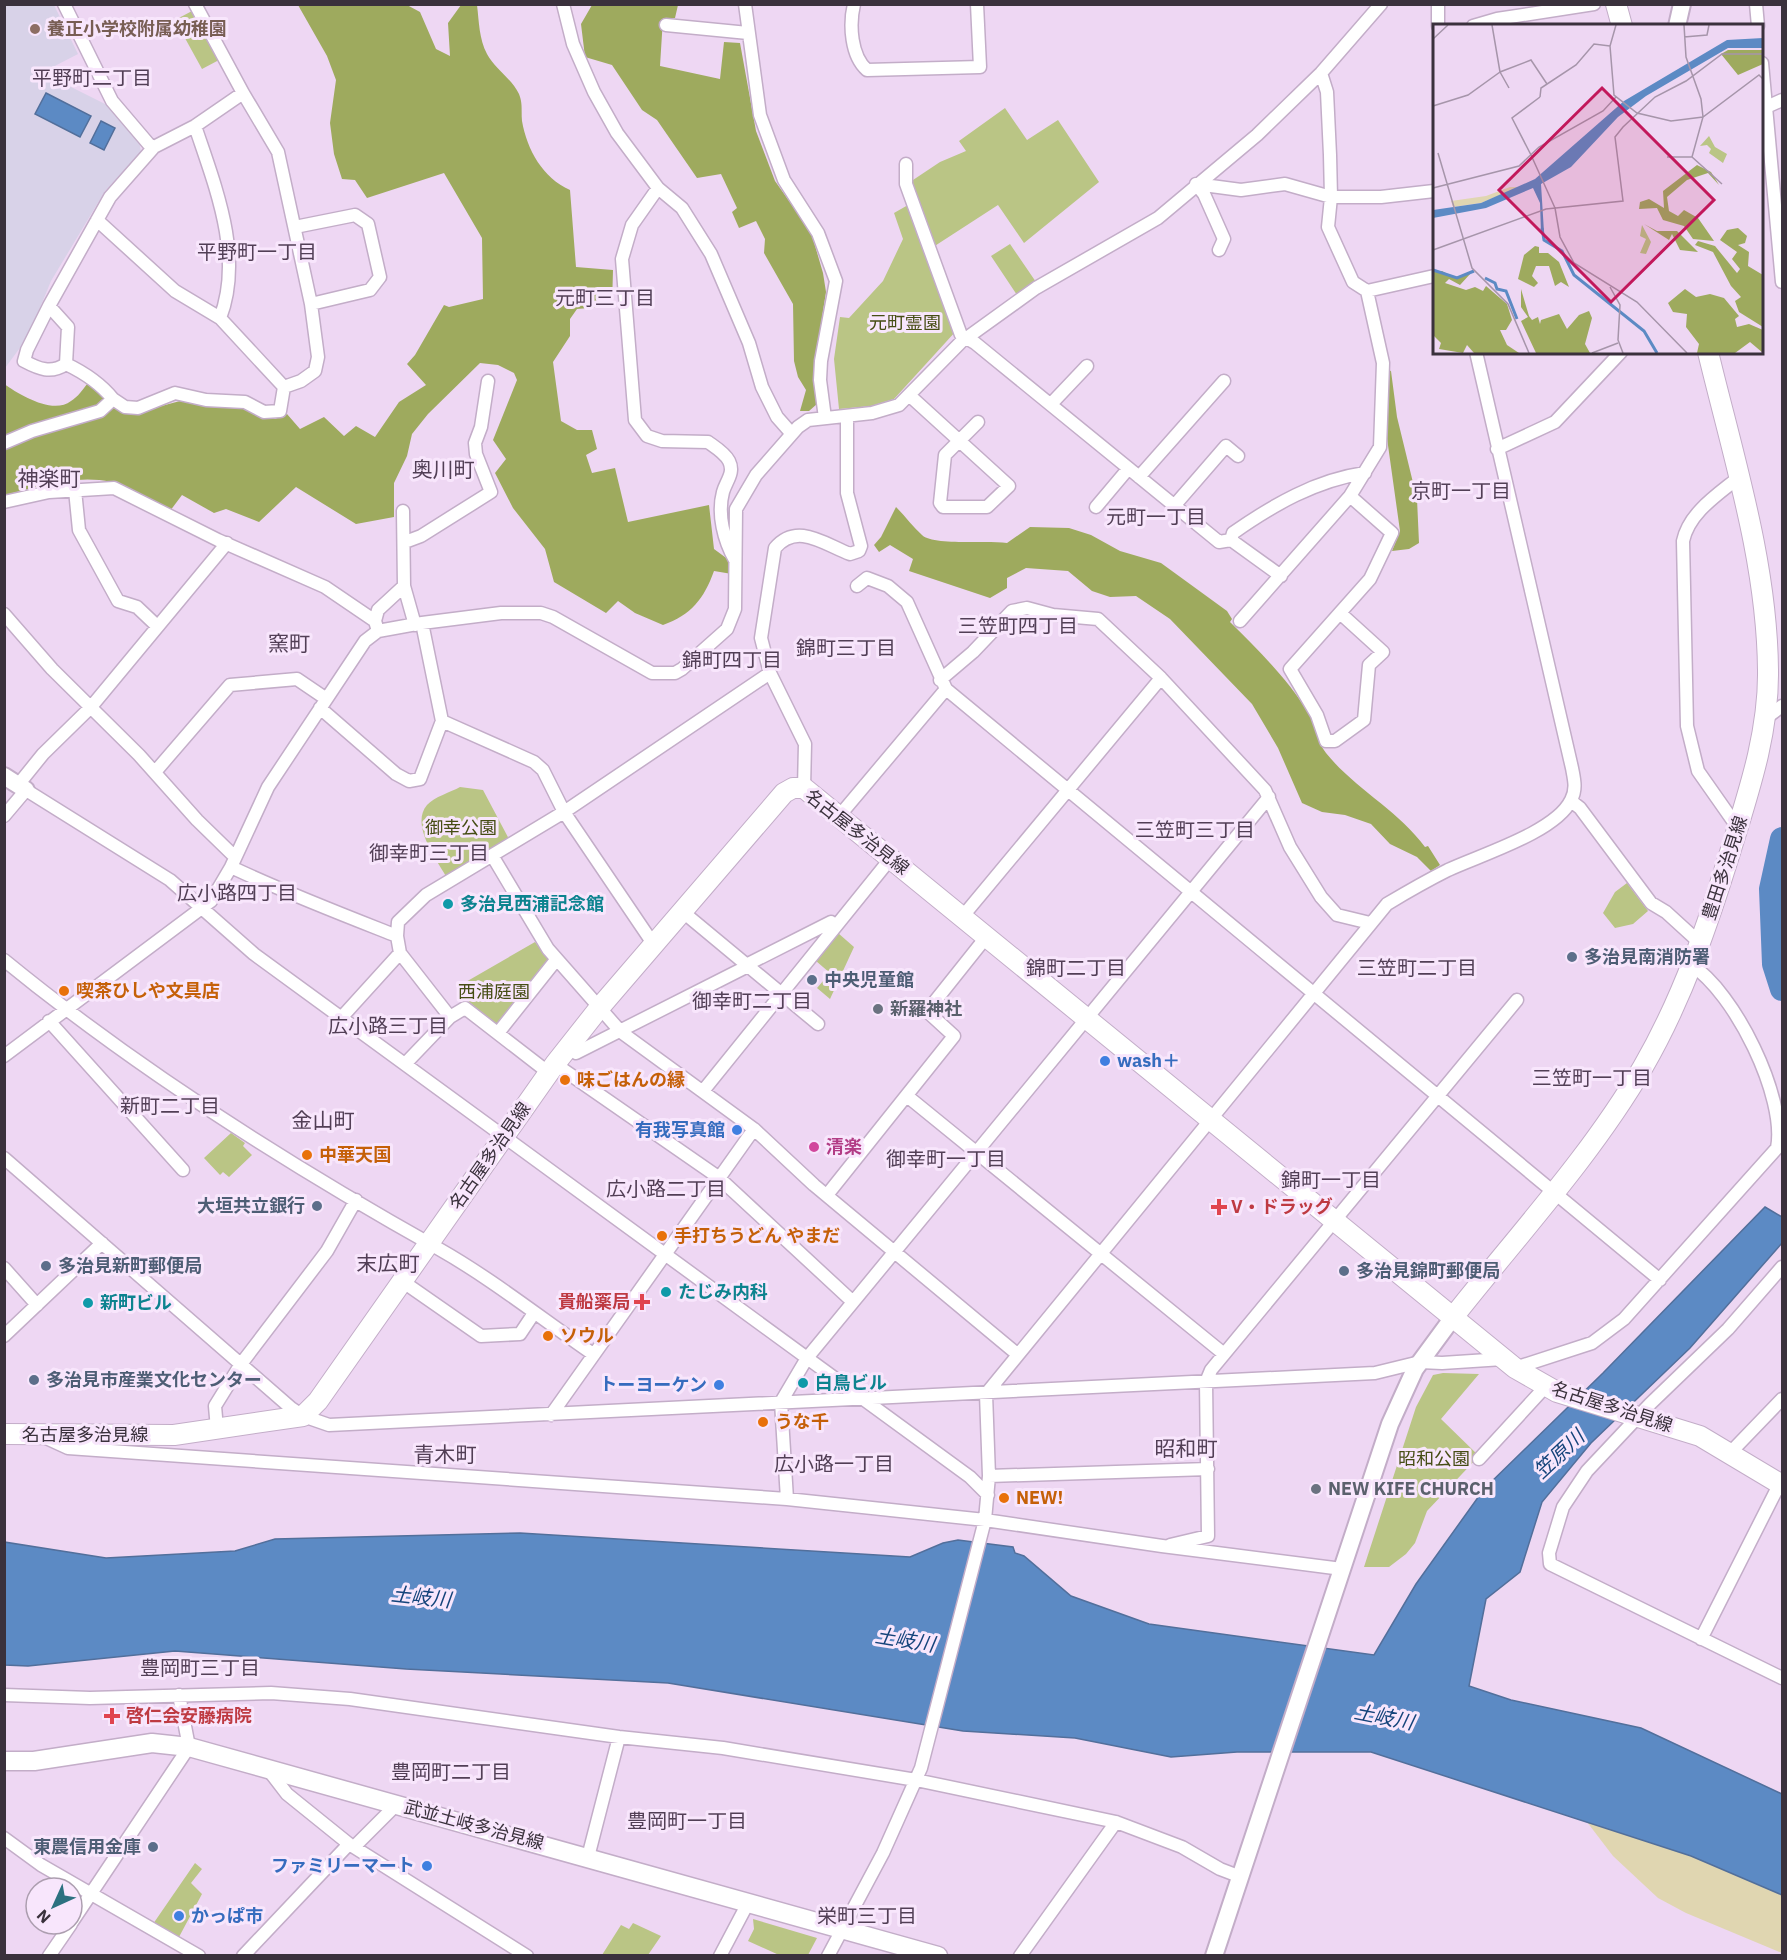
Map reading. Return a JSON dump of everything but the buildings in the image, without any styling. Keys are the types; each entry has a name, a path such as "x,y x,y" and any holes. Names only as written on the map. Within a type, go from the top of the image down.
{"main road":[{"path":"1616,4 1621,24"},
{"name":"豊田多治見線","path":"1454,1316 1554,1192 1613,1113 1643,1068 1665,1026 1700,943 1738,828 1766,718 1768,671 1766,613 1760,573 1708,354"},
{"name":"名古屋多治見線","path":"4,1434 174,1435 303,1416 318,1401 552,1068 600,1007 784,793 793,788 804,788 840,815 1509,1363 1552,1389 1700,1436 1781,1484"},
{"name":"武並土岐多治見線","path":"4,1761 34,1761 152,1743 189,1747 938,1956"}],"street":[{"path":"64,4 112,101 152,148"},
{"path":"195,4 278,152 311,304 318,357 315,371 301,381 284,387"},
{"path":"563,4 573,44 594,92 617,133 658,188 682,208 711,254 749,343 762,387 777,417 792,434"},
{"path":"745,4 760,115 784,180 818,233 836,281 821,361 820,380 825,417"},
{"path":"854,4 850,18 856,61 867,70 980,67 976,4"},
{"path":"4,502 49,492 114,488 325,587 377,626 418,624 501,614 541,613 553,617 652,673 675,673 727,629 732,621 735,609 736,509 756,475 792,434 808,420 886,410 899,405 967,338 1036,288 1158,218 1257,135 1321,73 1381,4"},
{"path":"1438,4 1438,24"},
{"path":"1498,22 1594,4"},
{"path":"1677,24 1682,4"},
{"path":"1756,4 1758,24"},
{"path":"666,26 748,33"},
{"path":"1240,621 1350,496 1380,447 1383,363 1367,291 1353,282 1328,227 1331,197 1327,92 1321,73"},
{"path":"66,364 59,369 42,370 24,361 27,350 49,306 110,197 152,148 195,126 243,93"},
{"path":"1763,94 1782,282"},
{"path":"1764,109 1782,100"},
{"path":"195,126 216,190 226,236 229,269 226,303 220,318"},
{"path":"906,164 906,184 961,335 1051,404 1219,542 1231,540 1281,576"},
{"path":"1196,184 1241,190 1285,184 1331,197 1382,197 1433,191"},
{"path":"1196,184 1204,194 1224,238 1219,250"},
{"path":"658,188 632,225 622,260 636,420 647,436 670,442 708,442 730,462 731,475 723,492 722,506 725,544 735,561"},
{"path":"295,227 355,215 368,224 381,277 370,290 311,304"},
{"path":"97,220 175,291 220,318 284,387"},
{"path":"1367,291 1433,276"},
{"path":"49,306 68,327 66,364"},
{"path":"828,1956 883,1853 919,1774 985,1520 989,1476 986,1394 1387,904 1447,871 1497,852 1560,814 1571,801 1575,789 1572,768 1476,354"},
{"path":"1497,449 1555,422 1619,354"},
{"path":"66,364 84,373 125,407 138,408 175,393 206,400 245,402 264,412 280,411 284,387"},
{"path":"1051,404 1087,366"},
{"path":"405,542 422,536 491,492 476,454 475,443 481,427 488,381"},
{"path":"1139,477 1224,381"},
{"path":"909,396 958,441 1009,486 987,507 943,507 940,503 945,455 958,441 978,422"},
{"path":"4,443 32,431 100,411 113,399"},
{"path":"804,788 805,744 770,673 761,638 775,548 783,539 793,535 807,535 850,554 859,551 861,546 847,493 847,416"},
{"path":"1174,506 1226,446 1238,456"},
{"path":"1096,507 1128,469"},
{"path":"1231,540 1233,533 1286,499 1341,477 1365,473"},
{"path":"1738,478 1705,505 1691,522 1683,541 1687,726 1698,771 1738,828"},
{"path":"75,490 79,530 118,601 137,607 157,626"},
{"path":"1340,613 1383,652 1369,665 1364,720 1335,741 1326,741 1317,715 1290,669 1370,579 1392,533 1350,496"},
{"path":"155,772 230,685 297,679 396,774 410,781 420,780 442,721 418,624 404,586 403,512"},
{"path":"4,816 16,784 91,707 228,543"},
{"path":"857,586 867,578 888,586 903,596 943,685 1660,1280"},
{"path":"4,1056 202,908 215,895 268,787 322,703 377,626 378,610 404,586"},
{"path":"840,815 943,685 1012,611 1027,608 1053,615 1098,619 1161,678 1269,797 1290,847 1321,897 1337,915 1370,923"},
{"path":"4,614 52,669 155,772 233,862 302,901 340,912 397,936"},
{"path":"450,1017 400,953 397,936 398,922 426,895 493,857 564,812 770,673"},
{"path":"963,916 1161,678"},
{"path":"1766,718 1782,706"},
{"path":"442,721 534,762 543,770 564,812 654,945"},
{"path":"16,784 170,880 254,954 970,1477 988,1496"},
{"path":"787,1499 782,1402 807,1358 1269,797"},
{"path":"1571,801 1580,808 1651,903 1666,912 1700,943"},
{"path":"493,857 556,960 621,1032 754,1129 826,1195 1017,1354"},
{"path":"703,1091 891,858"},
{"path":"683,912 818,1024"},
{"path":"576,1053 621,1032 831,921"},
{"path":"826,1195 954,1036 930,1014 932,1005 987,936"},
{"path":"341,1018 400,953"},
{"path":"4,960 65,1010 233,1124 428,1244 593,1354"},
{"path":"498,1033 556,960"},
{"path":"4,1158 303,1416 329,1425 1375,1373 1420,1362 1509,1363 1592,1343 1624,1319 1777,1148 1781,1136 1777,1101 1754,1041 1705,973 1691,965"},
{"path":"1162,1546 1208,1536 1206,1382 1211,1370 1517,1000"},
{"path":"405,1064 450,1017 465,1008 498,1033 718,1178 853,1302"},
{"path":"49,1022 183,1170"},
{"path":"907,1096 1224,1354"},
{"path":"551,1415 663,1253 754,1129"},
{"path":"217,1430 215,1406 241,1364 327,1251 356,1200"},
{"path":"4,1336 102,1243"},
{"path":"1782,1267 1728,1329 1634,1416 1587,1471 1563,1507 1549,1553 1550,1564 1782,1678"},
{"path":"4,1268 37,1305"},
{"path":"402,1281 481,1336 520,1334 534,1313"},
{"path":"1214,1956 1390,1424 1420,1362 1454,1316"},
{"path":"1479,1459 1552,1389"},
{"path":"1730,1453 1782,1399"},
{"path":"38,1435 68,1448 787,1499 985,1520 1340,1574"},
{"path":"989,1476 1208,1469"},
{"path":"1701,1639 1781,1484"},
{"path":"4,1695 99,1698 271,1693 350,1698 619,1737 723,1748 919,1774 1116,1822 1182,1847 1220,1869 1242,1870"},
{"path":"84,1904 189,1747 179,1695"},
{"path":"588,1857 619,1737"},
{"path":"267,1768 287,1794 352,1846 527,1956"},
{"path":"243,1956 397,1804"},
{"path":"1020,1956 1116,1822"},
{"path":"4,1838 41,1865 199,1956"},
{"path":"720,1956 748,1902"},
{"path":"49,1956 62,1936"}],"shaded area":[{"path":"5,5 54,5 78,54 47,70 53,78 107,105 139,140 141,152 105,191 51,281 28,337 5,368"}],"green space":[{"path":"298,5 407,5 420,12 436,49 450,56 448,23 461,5 477,5 484,48 490,59 519,94 524,132 532,152 544,171 560,185 570,190 576,267 613,270 612,306 577,309 570,319 570,336 553,362 561,421 577,430 592,430 597,449 586,455 592,473 615,468 628,522 709,505 714,549 733,563 732,574 714,571 701,598 689,611 663,625 635,613 618,601 606,613 554,582 545,549 513,508 495,473 506,459 493,440 517,380 514,373 498,365 480,363 428,414 412,434 407,456 394,483 394,517 356,524 296,487 259,522 226,509 214,513 182,495 170,511 126,487 98,480 57,482 5,495 4,384 27,398 46,405 64,405 78,395 88,383 143,411 180,401 211,407 244,408 275,419 287,414 300,429 324,417 344,436 356,426 375,437 399,402 426,385 407,364 415,355 444,305 449,307 483,299 482,238 444,173 367,198 355,180 342,179 334,154 330,123 336,80 327,56"},
{"path":"592,5 678,5 675,18 663,18 660,66 720,79 724,42 740,43 756,131 775,181 811,232 823,273 826,292 814,369 817,404 809,411 800,411 806,390 798,377 794,361 793,304 764,253 765,239 756,221 739,228 732,212 737,208 721,174 697,178 657,120 642,110 612,65 585,57 581,24"},
{"path":"192,11 219,60 202,69 175,20"},
{"name":"元町霊園","path":"1005,108 1027,140 1058,120 1099,182 1024,243 998,205 927,251 956,331 894,399 871,406 839,409 834,359 840,317 849,318 883,281 903,239 894,213 915,201 910,182 940,162 966,151 959,141"},
{"path":"1010,244 1036,282 1017,295 991,256"},
{"path":"1387,370 1391,371 1397,417 1417,499 1419,543 1409,549 1392,551 1400,531 1386,431"},
{"path":"896,507 922,535 937,540 1007,543 1030,527 1069,528 1091,535 1120,551 1161,563 1227,611 1232,619 1230,622 1272,665 1300,699 1326,753 1350,778 1402,822 1425,847 1428,846 1440,865 1431,871 1417,857 1390,844 1371,824 1345,815 1322,812 1302,803 1278,748 1252,704 1170,619 1136,596 1110,597 1092,591 1068,571 1026,568 1007,578 1007,588 990,598 909,571 913,559 890,545 879,552 874,545 881,537"},
{"name":"御幸公園","path":"460,787 483,790 510,841 447,878 423,832 423,813 430,802"},
{"path":"1627,883 1648,911 1633,924 1615,928 1603,913 1615,892"},
{"path":"838,933 854,947 830,999 817,988 830,973 816,961"},
{"name":"西浦庭園","path":"535,942 549,960 497,1026 467,1000 464,983"},
{"path":"231,1133 245,1143 243,1146 252,1155 229,1177 223,1172 220,1175 204,1158"},
{"name":"昭和公園","path":"1479,1374 1441,1419 1479,1456 1427,1511 1415,1543 1406,1554 1389,1567 1364,1567 1416,1407 1433,1375"},
{"path":"195,1863 202,1869 191,1883 202,1894 179,1937 153,1924"},
{"path":"753,1919 817,1938 808,1955 779,1955 748,1941 754,1929"},
{"path":"633,1923 661,1936 648,1955 602,1955 621,1925 629,1929"}],"sand":[{"path":"1587,1822 1691,1856 1782,1895 1782,1953 1686,1913 1658,1898 1613,1856"}],"water":[{"path":"46,93 91,116 80,137 35,114"},
{"path":"101,121 115,128 104,150 90,143"},
{"name":"土岐川","path":"1765,1207 1782,1217 1782,1243 1690,1348 1591,1443 1542,1502 1520,1572 1486,1599 1469,1686 1511,1700 1641,1728 1782,1794 1782,1895 1691,1856 1371,1752 1237,1752 1171,1757 1075,1738 963,1731 668,1683 406,1669 175,1651 28,1666 5,1665 4,1542 106,1558 235,1551 275,1539 520,1533 910,1557 943,1543 958,1540 1013,1547 1015,1553 1024,1556 1071,1596 1149,1624 1374,1655 1416,1584 1484,1489 1603,1373"}],"waterway":[{"name":"笠原川","path":"1782,839 1771,889 1774,964 1782,989"}],"place":[{"name":"養正小学校附属幼稚園","path":"35,29"},
{"name":"多治見西浦記念館","path":"448,904"},
{"name":"多治見南消防署","path":"1572,957"},
{"name":"中央児童館","path":"812,980"},
{"name":"喫茶ひしや文具店","path":"64,991"},
{"name":"新羅神社","path":"878,1009"},
{"name":"wash＋","path":"1105,1061"},
{"name":"味ごはんの縁","path":"565,1080"},
{"name":"有我写真館","path":"737,1130"},
{"name":"清楽","path":"814,1147"},
{"name":"中華天国","path":"307,1155"},
{"name":"大垣共立銀行","path":"317,1206"},
{"name":"V・ドラッグ","path":"1219,1207"},
{"name":"手打ちうどん やまだ","path":"662,1236"},
{"name":"多治見新町郵便局","path":"46,1266"},
{"name":"多治見錦町郵便局","path":"1344,1271"},
{"name":"たじみ内科","path":"666,1292"},
{"name":"貴船薬局","path":"642,1302"},
{"name":"新町ビル","path":"88,1303"},
{"name":"ソウル","path":"548,1336"},
{"name":"多治見市産業文化センター","path":"34,1380"},
{"name":"白鳥ビル","path":"803,1383"},
{"name":"トーヨーケン","path":"719,1385"},
{"name":"うな千","path":"763,1422"},
{"name":"NEW KIFE CHURCH","path":"1316,1489"},
{"name":"NEW!","path":"1004,1498"},
{"name":"啓仁会安藤病院","path":"112,1716"},
{"name":"東農信用金庫","path":"153,1847"},
{"name":"ファミリーマート","path":"427,1866"},
{"name":"かっぱ市","path":"179,1916"}],"district":[{"name":"平野町二丁目","path":"92,78"},
{"name":"平野町一丁目","path":"257,252"},
{"name":"元町三丁目","path":"605,298"},
{"name":"奥川町","path":"443,470"},
{"name":"神楽町","path":"49,479"},
{"name":"京町一丁目","path":"1461,491"},
{"name":"元町一丁目","path":"1156,517"},
{"name":"三笠町四丁目","path":"1018,626"},
{"name":"窯町","path":"289,644"},
{"name":"錦町三丁目","path":"846,648"},
{"name":"錦町四丁目","path":"732,660"},
{"name":"三笠町三丁目","path":"1195,830"},
{"name":"御幸町三丁目","path":"429,853"},
{"name":"広小路四丁目","path":"237,893"},
{"name":"錦町二丁目","path":"1076,968"},
{"name":"三笠町二丁目","path":"1417,968"},
{"name":"御幸町二丁目","path":"752,1001"},
{"name":"広小路三丁目","path":"388,1026"},
{"name":"三笠町一丁目","path":"1592,1078"},
{"name":"新町二丁目","path":"170,1106"},
{"name":"金山町","path":"323,1121"},
{"name":"御幸町一丁目","path":"946,1159"},
{"name":"錦町一丁目","path":"1331,1180"},
{"name":"広小路二丁目","path":"666,1189"},
{"name":"末広町","path":"388,1264"},
{"name":"昭和町","path":"1186,1449"},
{"name":"青木町","path":"445,1455"},
{"name":"広小路一丁目","path":"834,1464"},
{"name":"豊岡町三丁目","path":"200,1668"},
{"name":"豊岡町二丁目","path":"451,1772"},
{"name":"豊岡町一丁目","path":"687,1821"},
{"name":"栄町三丁目","path":"867,1916"}]}
